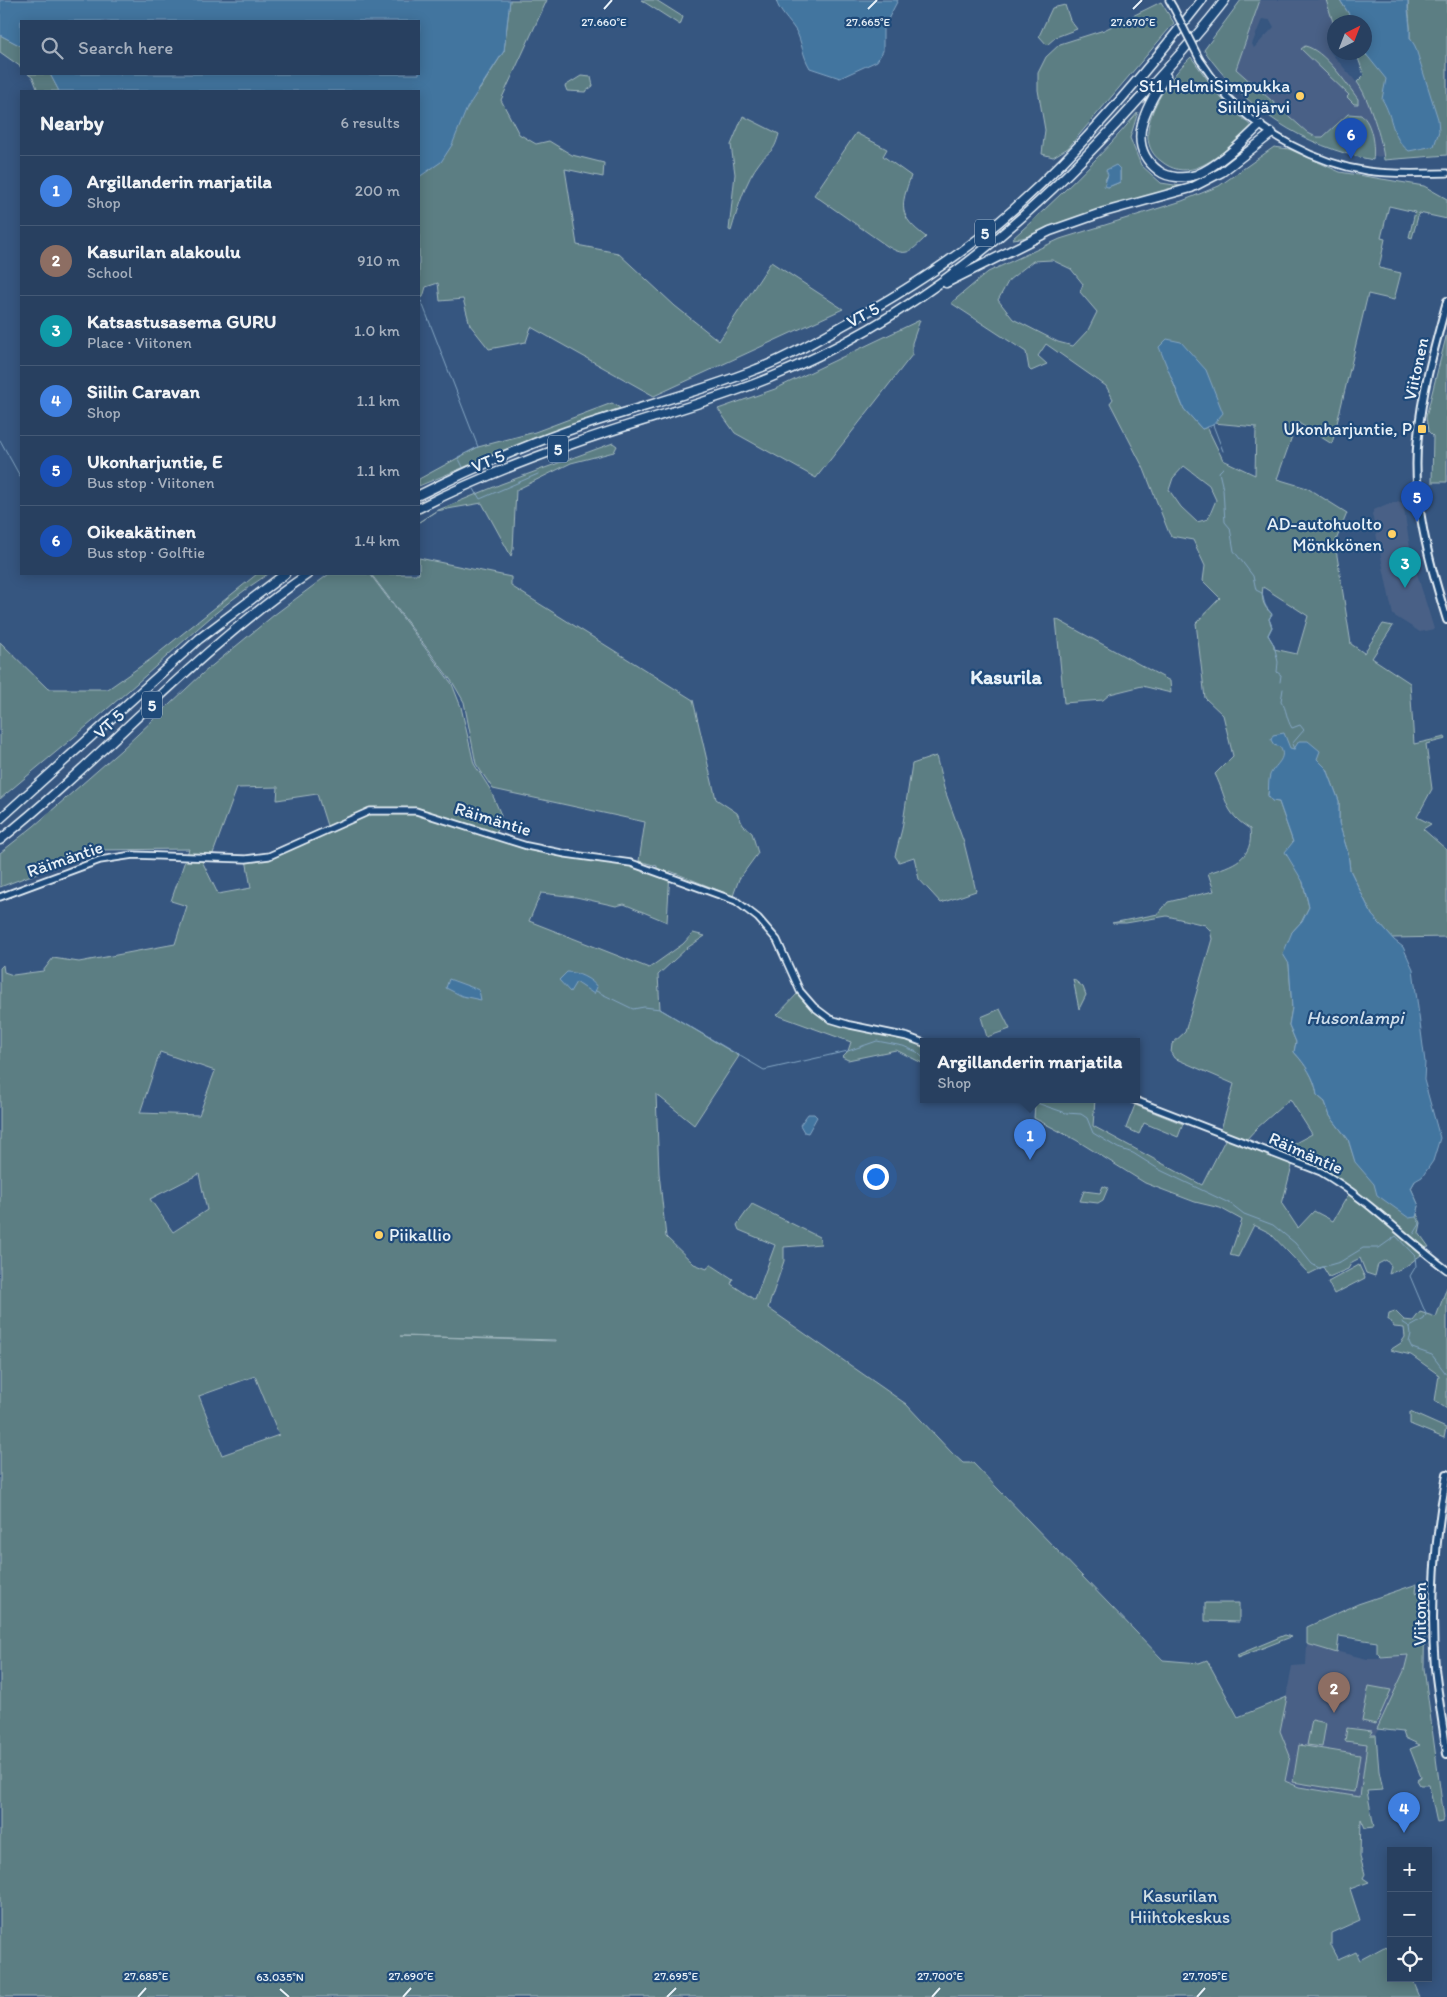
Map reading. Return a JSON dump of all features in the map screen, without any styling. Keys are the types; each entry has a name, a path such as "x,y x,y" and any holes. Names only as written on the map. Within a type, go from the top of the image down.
{"highway":[{"name":"VT 5","path":"420,494 459,475 567,431 759,369 805,347 908,288 965,249 1013,210 1102,122 1202,0"},
{"name":"VT 5","path":"420,508 452,492 572,444 766,379 814,358 887,320 931,291 1042,201 1089,155 1181,54 1225,0"},
{"path":"1181,54 1155,92 1140,125 1140,144 1144,156 1152,166 1164,175 1180,177 1194,175 1237,147 1260,125"},
{"path":"931,291 1050,231 1104,212 1191,188 1222,172 1272,133"},
{"name":"VT 5","path":"0,819 199,639 284,575"},
{"name":"VT 5","path":"0,840 74,778 241,624 307,575"}],"main road":[{"name":"Viitonen","path":"1447,302 1428,376 1418,438 1418,498 1447,620"},
{"name":"Viitonen","path":"1447,1474 1439,1512 1434,1577 1435,1666 1447,1754"}],"street":[{"path":"1169,0 1200,60 1226,96 1272,133 1309,153 1335,164 1365,170 1447,173"},
{"name":"Räimäntie","path":"0,898 100,860 133,855 246,859 262,857 288,849 370,811 416,811 527,846 566,854 631,863 736,901 758,918 777,940 800,992 814,1008 830,1019 920,1042"},
{"name":"Räimäntie","path":"1140,1102 1320,1172 1348,1188 1377,1210 1447,1270"}],"shaded area":[{"name":"St1 HelmiSimpukka Siilinjärvi","path":"1260,0 1326,0 1331,15 1327,15 1327,60 1337,60 1364,91 1370,104 1384,156 1374,157 1374,153 1348,114 1323,137 1316,137 1308,133 1236,69","holes":["1262,19 1270,20 1274,27 1254,48 1252,44"]},
{"path":"1403,503 1411,554 1434,629 1420,632 1393,615 1372,514 1374,510 1387,504"},
{"path":"1307,1644 1367,1659 1408,1655 1404,1671 1376,1735 1370,1735 1367,1744 1360,1797 1299,1787 1285,1781 1290,1756 1280,1731 1292,1666 1306,1665"}],"green space":[{"path":"510,0 547,0 501,100 519,134 536,144 549,141 572,155 604,163 603,177 565,169 577,245 618,253 675,306 719,341 771,262 843,309 654,396 531,327 526,342 489,349 470,325 463,299 440,301 438,283 426,287 423,297 420,298 420,155 480,89 504,51"},
{"path":"641,0 656,0 683,17 680,25"},
{"path":"1241,0 1260,0 1236,69 1308,133 1316,137 1323,137 1348,114 1361,115 1365,118 1370,129 1374,149 1373,160 1347,154 1299,135 1257,107 1237,90 1220,71 1204,50"},
{"path":"1326,0 1340,0 1350,15 1331,15"},
{"path":"1408,0 1447,0 1447,155 1384,160 1374,120 1366,98 1357,82 1364,75 1359,60 1372,60 1372,54 1410,38"},
{"path":"1161,2 1174,23 1068,148 1053,157 1042,154 1045,130 1038,90 1038,73 1046,57 1060,44 1104,30"},
{"path":"1065,5 1070,20 1077,29 1056,37 1047,45 1039,36 1052,8"},
{"path":"0,35 20,45 20,66 0,52"},
{"path":"1305,46 1327,60 1358,99 1358,104 1354,104 1347,97 1349,95 1301,49"},
{"path":"1191,57 1221,98 1252,127 1226,150 1210,161 1196,168 1182,170 1173,168 1161,161 1151,150 1148,137 1149,122 1155,107 1172,78"},
{"path":"29,75 51,75 58,90 38,90 33,78"},
{"path":"581,76 591,77 593,86 585,92 567,91 565,86"},
{"path":"1138,112 1130,138 1141,165 1161,183 1181,186 1022,238 1012,239 1078,178","holes":["1120,169 1120,182 1108,187 1105,180 1108,175"]},
{"path":"743,116 779,134 773,148 760,162 750,178 742,195 731,231 729,230 735,174 731,145"},
{"path":"856,133 887,149 883,156 911,176 905,196 904,210 910,223 926,237 908,252 899,252 887,246 814,195"},
{"path":"1274,147 1289,149 1340,172 1424,186 1447,199 1447,219 1419,213 1412,238 1409,237 1415,212 1389,206 1381,238 1385,239 1379,268 1401,273 1394,300 1368,294 1332,444 1297,422 1277,479 1307,488 1347,513 1335,543 1351,644 1364,653 1383,624 1393,626 1372,658 1410,683 1414,744 1445,737 1446,739 1426,744 1432,789 1417,817 1431,824 1423,829 1447,850 1447,937 1392,938 1372,915 1350,870 1348,853 1339,823 1339,801 1327,769 1270,776 1268,795 1272,801 1279,802 1293,842 1309,907 1302,921 1292,932 1289,964 1292,1008 1289,1025 1296,1042 1294,1052 1309,1072 1317,1095 1325,1102 1330,1116 1348,1139 1355,1161 1365,1172 1415,1181 1411,1188 1419,1206 1417,1214 1421,1223 1419,1233 1429,1247 1421,1248 1425,1252 1405,1267 1389,1274 1391,1266 1386,1260 1378,1264 1375,1276 1366,1273 1360,1258 1352,1262 1348,1269 1329,1277 1323,1267 1309,1274 1270,1233 1254,1225 1238,1257 1230,1255 1242,1220 1220,1208 1195,1202 1145,1183 1076,1140 1034,1118 1035,1104 1033,1103 1095,1103 1093,1126 1202,1185 1227,1136 1220,1133 1234,1084 1174,1058 1171,1053 1172,1044 1185,1032 1212,939 1210,930 1205,925 1167,916 1126,923 1112,923 1158,914 1168,902 1214,891 1208,873 1226,867 1245,854 1249,847 1250,829 1241,823 1230,811 1215,774 1233,756 1223,715 1205,698 1196,623 1220,598 1203,581 1205,566 1193,540 1171,536 1169,533 1144,469 1110,403 1113,399 1106,386 1046,344 1038,356 1047,364 1031,371 1026,352 951,303 988,272 1060,239 1182,201 1219,186","holes":["1052,260 1071,269 1083,284 1080,292 1097,312 1088,330 1073,346 1058,342 1013,319 998,300 1009,280 1033,261","1173,382 1214,423 1256,427 1255,475 1223,460 1207,427 1202,429 1184,409","1184,466 1209,485 1216,500 1208,519 1197,522 1181,507 1169,490 1173,478","1263,587 1308,616 1297,654 1274,649 1274,645 1268,635 1272,627 1269,619 1272,614 1265,605","1290,1099 1312,1134 1275,1154 1244,1142","1293,1162 1351,1190 1333,1221 1314,1211 1298,1228 1282,1204"]},
{"path":"920,320 912,343 912,355 816,478 735,433 718,409 775,389"},
{"path":"1447,333 1447,482 1432,482 1433,436 1428,431 1426,417"},
{"path":"612,403 620,408 534,438 420,486 420,478 478,447 535,432"},
{"path":"613,443 617,446 614,452 571,463 516,490 511,556 482,503 436,511 501,484"},
{"name":"Kasurilan Hiihtokeskus","path":"420,558 511,577 511,586 693,700 716,799 737,813 743,825 752,833 758,853 739,879 733,896 670,871 667,922 624,904 616,906 576,897 541,893 529,921 649,968 683,944 693,933 705,936 687,948 658,975 660,1009 739,1056 694,1125 656,1094 659,1173 666,1237 694,1264 707,1269 710,1264 733,1279 731,1284 755,1300 775,1245 739,1230 737,1225 752,1204 819,1237 821,1244 784,1247 784,1261 768,1308 906,1404 963,1463 973,1463 1163,1660 1199,1663 1207,1660 1238,1717 1287,1697 1280,1731 1290,1756 1285,1781 1299,1787 1360,1797 1367,1744 1345,1741 1347,1728 1372,1731 1370,1735 1376,1735 1379,1771 1383,1790 1367,1791 1374,1827 1365,1828 1361,1819 1360,1857 1365,1874 1363,1878 1369,1882 1350,1889 1360,1920 1331,1933 1331,1947 1338,1960 1356,1952 1360,1960 1384,1947 1387,1948 1387,1982 1414,1982 1420,1997 0,1997 0,968 3,965 4,972 13,975 43,971 53,958 79,962 175,944 187,906 171,901 189,849 98,850 0,887 0,853 121,750 202,674 274,615 328,575 371,575 452,684 461,707 474,764 490,789 501,815 496,837 527,846 598,857 657,871 657,866 639,861 645,822 493,789 476,764 464,702 453,683 372,575 420,575","holes":["278,787 277,800 317,794 328,829 269,856 246,859 251,888 218,894 201,859 211,859 237,788","160,1052 215,1071 199,1115 140,1113","199,1174 207,1210 173,1232 150,1199","400,1336 556,1340 556,1341","255,1376 279,1435 222,1455 199,1396"]},
{"path":"256,575 267,575 213,615 112,705 0,799 0,642 48,689 108,689 151,659"},
{"path":"1056,619 1170,681 1171,693 1142,686 1110,694 1103,700 1064,703"},
{"path":"936,756 944,788 964,843 976,891 941,903 919,879 914,857 899,862 895,856 902,829 912,764"},
{"path":"1073,979 1083,987 1086,995 1079,1009"},
{"path":"800,991 830,1019 920,1042 920,1062 896,1050 848,1060 842,1057 848,1051 851,1042 777,1015"},
{"path":"1000,1009 1010,1029 987,1037 981,1017"},
{"path":"1135,1105 1183,1124 1178,1137 1144,1123 1139,1134 1126,1128"},
{"path":"1103,1186 1108,1188 1103,1200 1098,1203 1080,1201 1084,1191 1100,1193"},
{"path":"1359,1265 1365,1278 1334,1294 1328,1282"},
{"path":"1447,1287 1447,1409 1435,1401 1439,1375 1411,1355 1390,1350 1401,1343 1405,1337 1404,1328 1394,1327 1388,1319 1389,1313 1395,1311 1404,1320 1413,1321 1420,1312 1436,1317"},
{"path":"1410,1412 1446,1428 1444,1438 1410,1424"},
{"path":"1417,1584 1416,1593 1425,1588 1424,1668 1444,1818 1442,1822 1437,1823 1429,1785 1420,1785 1417,1780 1421,1777 1410,1749 1420,1745 1405,1738 1403,1732 1377,1729 1404,1671 1408,1655 1381,1657 1377,1653 1377,1642 1339,1636 1337,1653 1307,1644 1307,1627 1358,1604"},
{"path":"1205,1603 1239,1603 1239,1622 1205,1621"},
{"path":"1285,1635 1291,1637 1237,1658 1237,1655"},
{"path":"1369,1686 1391,1690 1376,1724 1362,1721"},
{"path":"1312,1720 1326,1723 1322,1747 1307,1745"},
{"path":"1299,1745 1360,1755 1354,1792 1293,1782"}],"water":[{"path":"0,0 510,0 504,51 467,108 452,145 441,162 420,176 420,90 58,90 51,75 420,75 420,20 20,20 20,45 0,35"},
{"path":"776,0 898,0 883,29 883,51 877,61 840,78 810,68 798,35"},
{"path":"1340,0 1408,0 1410,38 1415,46 1438,119 1439,131 1434,146 1409,151 1398,140 1382,99 1386,79 1371,60 1372,15 1350,15"},
{"path":"1116,165 1120,169 1120,182 1108,187 1104,186 1108,175 1106,170"},
{"path":"1167,339 1181,342 1206,370 1223,413 1213,425 1202,429 1184,409 1159,347"},
{"name":"Husonlampi","path":"1284,733 1290,748 1294,749 1299,741 1308,741 1320,751 1317,759 1327,769 1339,801 1339,823 1348,853 1350,870 1372,915 1394,940 1403,947 1413,969 1425,1062 1424,1080 1440,1138 1433,1161 1422,1177 1415,1181 1411,1188 1419,1206 1416,1217 1409,1218 1377,1195 1374,1184 1355,1162 1348,1139 1330,1116 1325,1102 1317,1095 1309,1072 1294,1052 1296,1042 1289,1025 1292,1008 1289,964 1283,954 1292,932 1302,921 1309,907 1303,882 1285,852 1293,842 1279,802 1272,801 1268,796 1270,775 1280,762 1282,755 1280,747 1274,745 1271,740 1273,735"},
{"path":"567,972 580,975 592,981 597,987 594,994 576,982 570,992 559,980"},
{"path":"449,979 479,990 481,1000 462,996 446,988"},
{"path":"808,1114 814,1114 817,1117 808,1133 804,1132 800,1125"}],"waterway":[{"path":"420,298 478,447 458,457 463,467"},
{"path":"1213,425 1223,451"},
{"path":"0,440 20,476"},
{"path":"1223,468 1219,472 1223,489 1225,522 1230,528 1234,551 1253,576 1256,590 1262,593 1265,605 1272,614 1269,619 1272,627 1268,635 1274,645 1278,662 1277,672 1281,675 1280,682"},
{"path":"474,489 480,499 538,474"},
{"path":"1283,689 1281,701 1290,725 1292,728 1300,725 1304,730 1292,744 1294,749"},
{"path":"596,991 633,1009 644,1007 660,1009 764,1070 848,1051 877,1041 903,1046 920,1055"},
{"path":"1037,1103 1066,1113 1081,1114 1087,1118 1093,1133 1118,1148 1133,1153 1160,1170 1231,1204 1244,1214 1273,1225 1295,1243 1312,1264 1319,1268 1340,1262 1363,1248 1379,1248 1396,1236 1415,1256 1416,1266 1410,1276 1426,1314 1424,1319 1410,1327 1409,1342 1412,1348 1432,1355 1447,1375"},
{"path":"1414,1234 1420,1224 1416,1217"},
{"path":"1402,1322 1410,1327"}],"place":[{"name":"St1 HelmiSimpukka Siilinjärvi","path":"1300,96"},
{"name":"Oikeakätinen","path":"1351,159"},
{"name":"Ukonharjuntie, P","path":"1422,429"},
{"name":"Ukonharjuntie, E","path":"1417,522"},
{"name":"AD-autohuolto Mönkkönen","path":"1392,534"},
{"name":"Katsastusasema GURU","path":"1405,588"},
{"name":"Argillanderin marjatila","path":"1030,1160"},
{"name":"Piikallio","path":"379,1235"},
{"name":"Kasurilan alakoulu","path":"1334,1713"},
{"name":"Siilin Caravan","path":"1404,1833"}],"district":[{"name":"Kasurila","path":"1006,677"}]}
